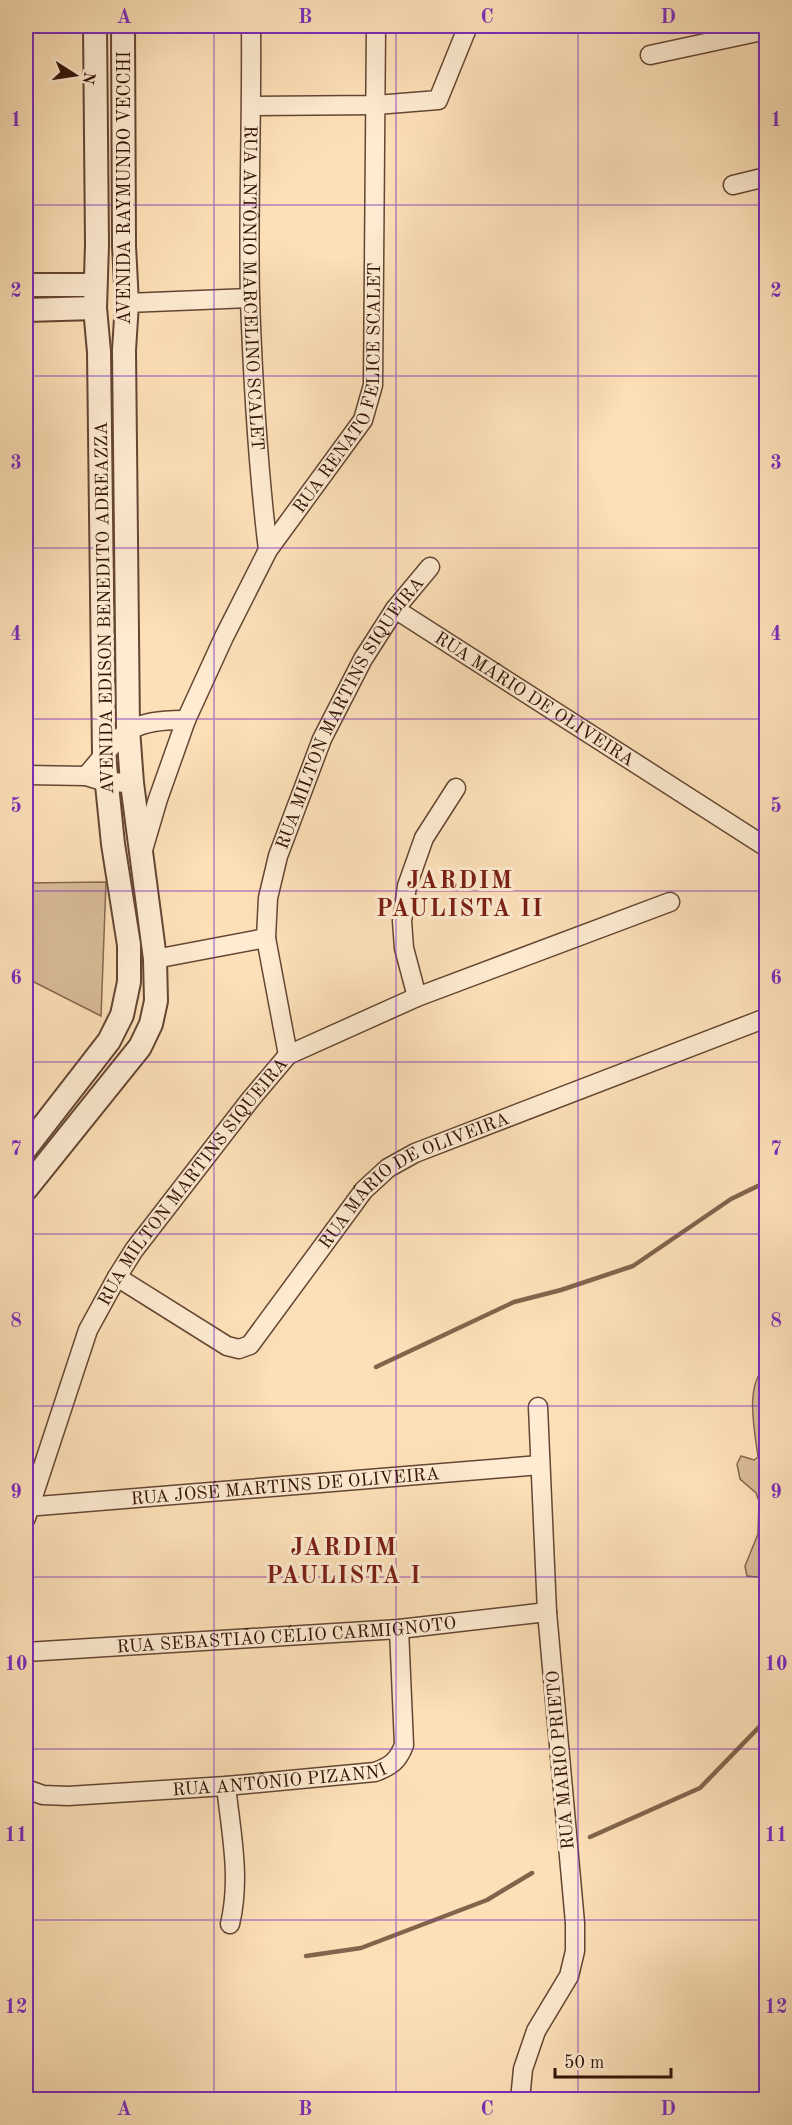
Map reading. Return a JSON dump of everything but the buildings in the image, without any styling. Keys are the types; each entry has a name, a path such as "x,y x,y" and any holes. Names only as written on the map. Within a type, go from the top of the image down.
{"street":[{"name":"AVENIDA RAYMUNDO VECCHI","path":"95,26 97,245 95,285"},
{"name":"AVENIDA RAYMUNDO VECCHI","path":"123,26 124,246 127,303 124,350"},
{"name":"RUA ANTÔNIO MARCELINO SCALET","path":"251,26 250,298 259,473 267,550"},
{"name":"RUA RENATO FELICE SCALET","path":"141,857 186,720 267,550 363,420 369,402 373,385 376,26"},
{"path":"252,106 376,105 438,100 468,26"},
{"path":"650,55 766,30"},
{"path":"733,185 766,177"},
{"path":"97,245 124,246"},
{"path":"26,285 95,285"},
{"name":"AVENIDA EDISON BENEDITO ADREAZZA","path":"26,1148 109,1041 122,1015 129,982 129,945 95,779 104,755 99,352 94,308 95,285"},
{"path":"127,303 250,298"},
{"path":"26,310 94,308"},
{"path":"99,352 124,350"},
{"name":"AVENIDA EDISON BENEDITO ADREAZZA","path":"26,1189 140,1047 151,1024 156,1001 155,959 132,783 128,729 124,350"},
{"name":"RUA MILTON MARTINS SIQUEIRA","path":"27,1509 88,1330 117,1277 134,1250 242,1109 288,1055 266,938 268,898 278,856 322,740 363,659 395,609 430,567"},
{"name":"RUA MÁRIO DE OLIVEIRA","path":"395,609 766,847"},
{"path":"104,755 128,729 144,723 186,720"},
{"path":"26,776 132,783"},
{"path":"417,997 404,948 402,921 407,886 424,837 456,788"},
{"path":"288,1055 417,997 670,902"},
{"path":"155,959 266,938"},
{"name":"RUA MÁRIO DE OLIVEIRA","path":"117,1277 228,1346 239,1349 250,1345 364,1190 388,1168 415,1153 766,1018"},
{"name":"RUA MARIO PRIETO","path":"520,2100 523,2069 536,2031 569,1976 575,1951 575,1923 547,1612 538,1407"},
{"name":"RUA JOSÉ MARTINS DE OLIVEIRA","path":"27,1509 540,1465"},
{"name":"RUA SEBASTIÃO CÉLIO CARMIGNOTO","path":"26,1652 399,1629 547,1612"},
{"name":"RUA ANTÔNIO PIZANNI","path":"26,1789 43,1795 68,1796 226,1786 375,1772 390,1766 399,1757 404,1745 399,1629"},
{"path":"226,1786 236,1876 235,1902 230,1924"}],"shaded area":[{"path":"106,882 101,1016 26,978 26,883"},
{"path":"766,1367 766,1574 757,1577 747,1576 745,1566 758,1534 759,1501 756,1493 740,1479 737,1464 741,1456 754,1460 758,1457 753,1422 753,1396 759,1374"}],"waterway":[{"path":"376,1367 514,1302 561,1290 633,1266 731,1199 766,1182"},
{"path":"590,1837 700,1788 766,1720"},
{"path":"306,1956 361,1948 487,1900 532,1873"}],"district":[{"name":"JARDIM PAULISTA II","path":"460,894"},
{"name":"JARDIM PAULISTA I","path":"344,1561"}]}
